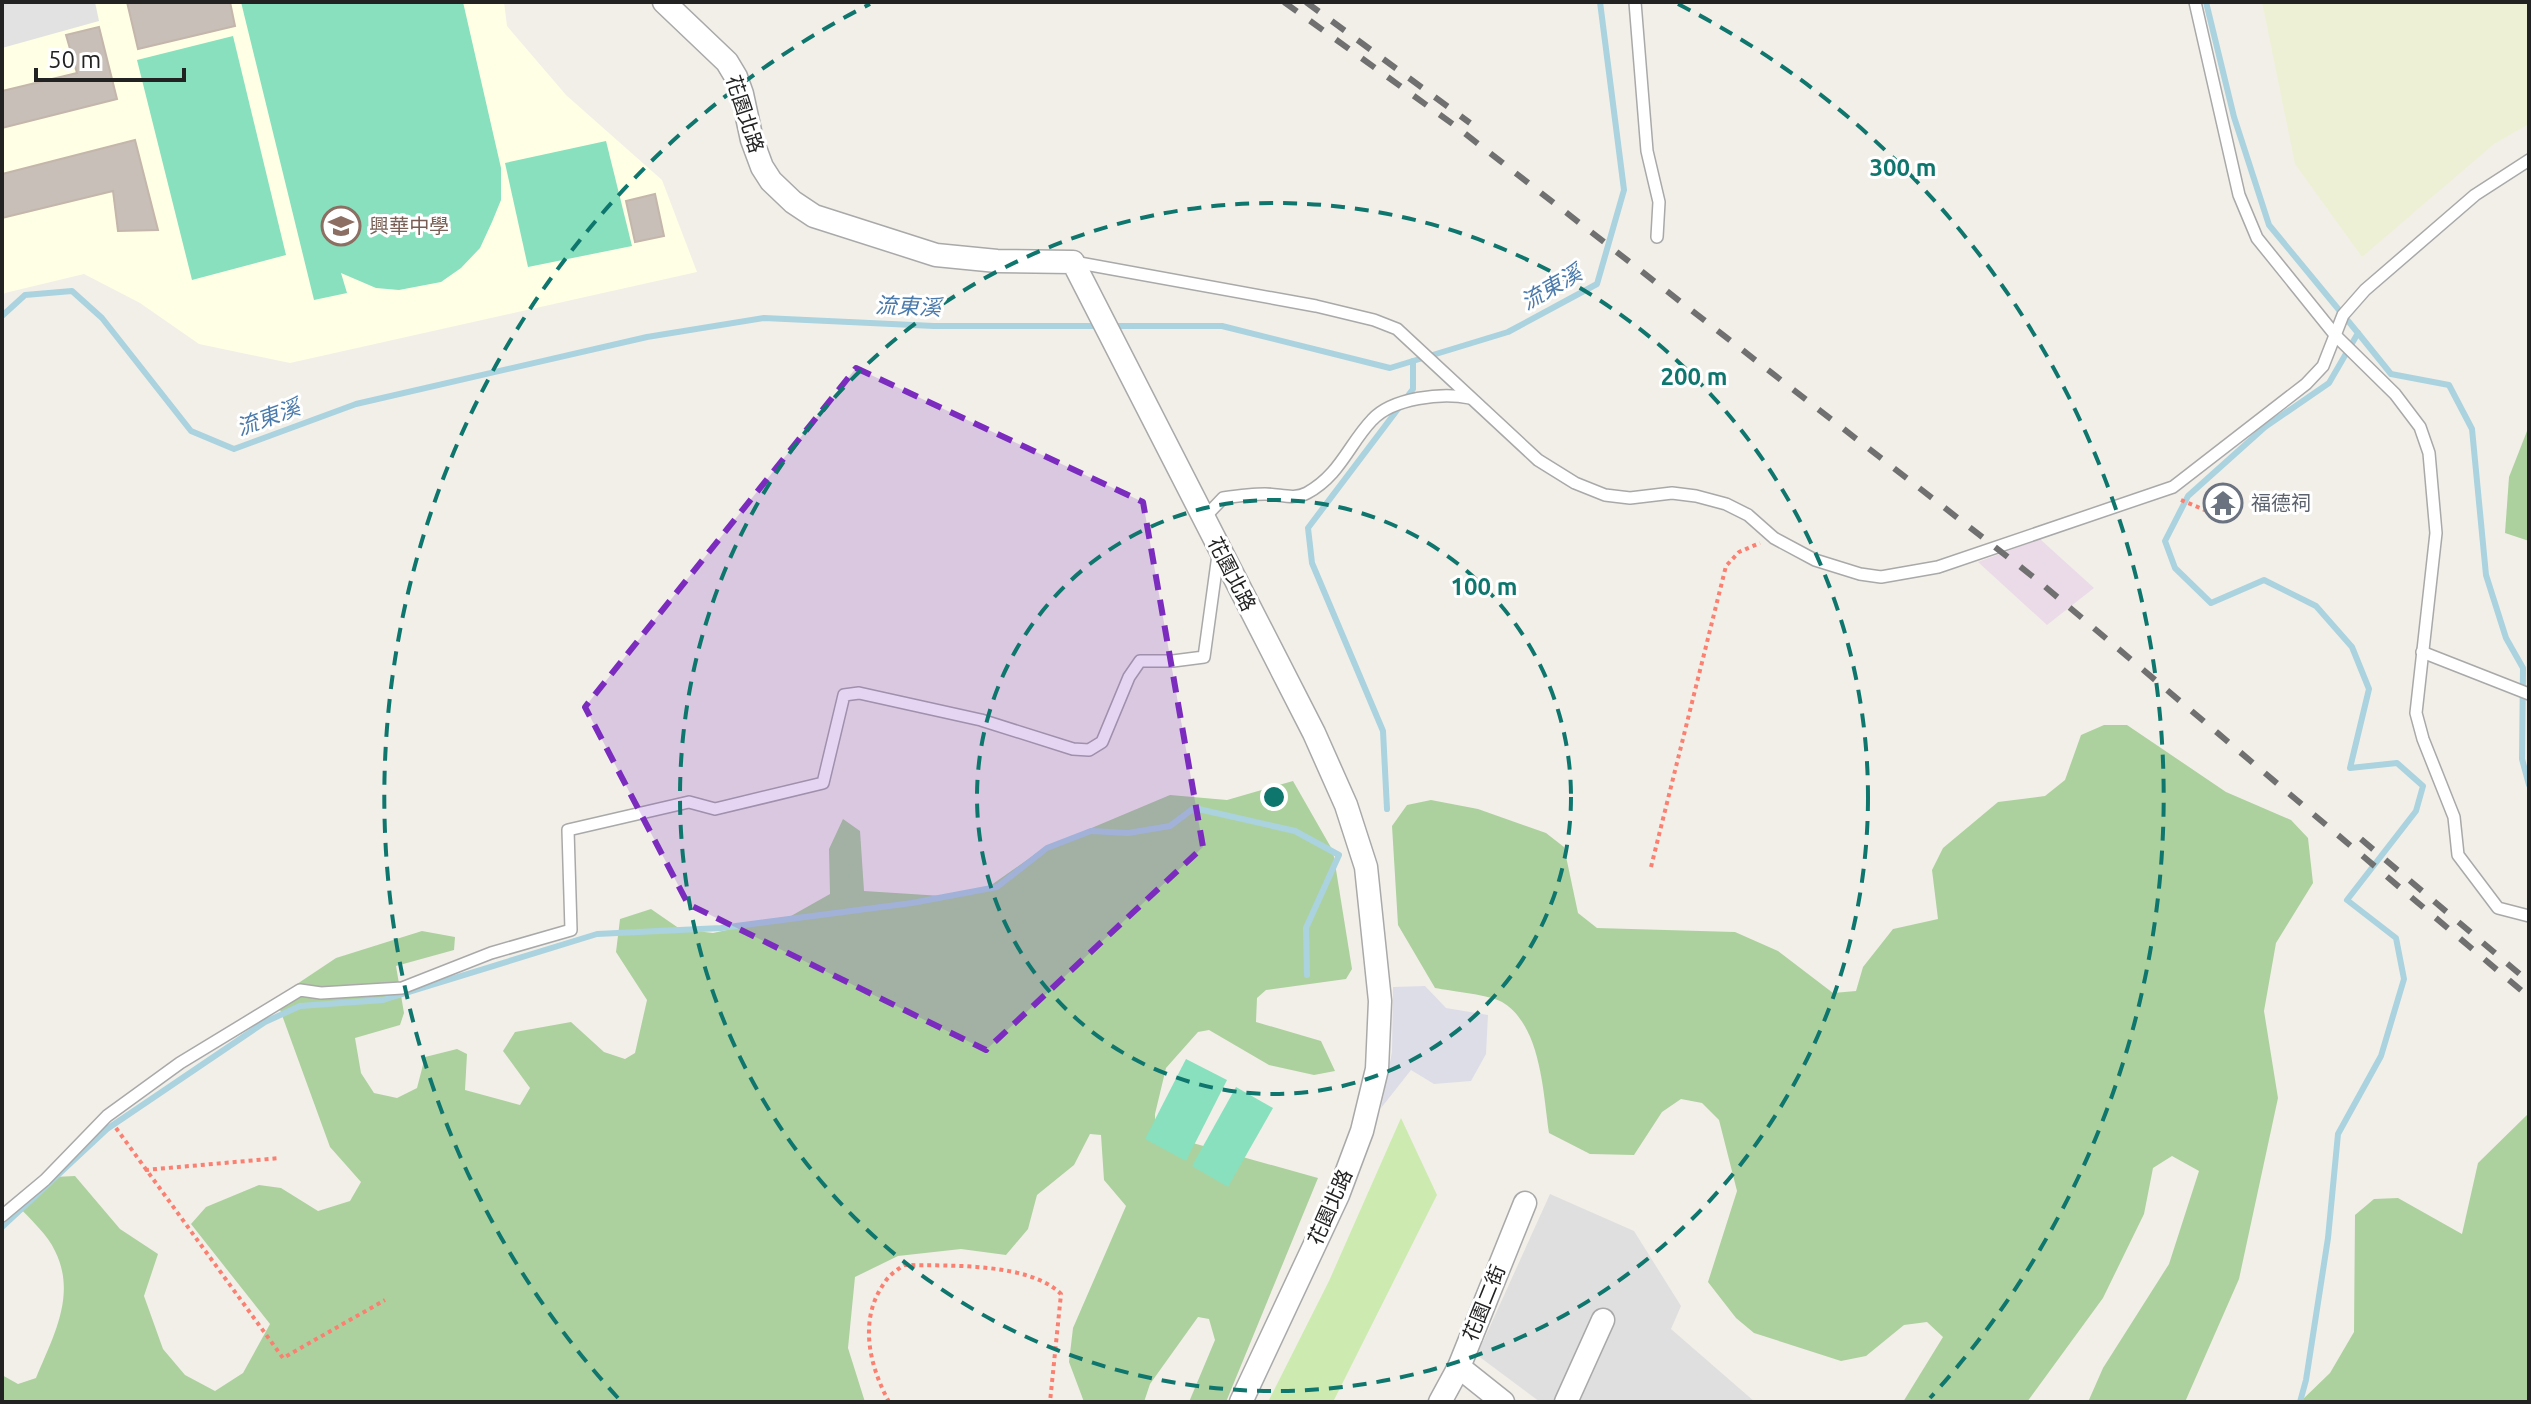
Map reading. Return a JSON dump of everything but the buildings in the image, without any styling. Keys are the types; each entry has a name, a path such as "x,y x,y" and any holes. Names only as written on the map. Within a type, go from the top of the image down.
{"street":[{"name":"花園北路","path":"664,2 727,62 742,94 752,140 762,167 771,181 793,202 814,216 936,255 997,261 1074,263 1314,733 1346,805 1366,867 1380,1001 1377,1069 1362,1131 1338,1195 1241,1402"},
{"name":"花園二街","path":"1440,1402 1459,1367 1525,1203"},
{"path":"1566,1402 1603,1320"},
{"path":"1459,1367 1503,1402"}],"lane":[{"path":"1635,2 1647,151 1659,202 1657,237"},
{"path":"2195,2 2239,195 2257,238 2358,358 2395,394 2420,427 2429,453 2436,533 2416,713 2454,817 2458,855 2498,908 2529,916"},
{"path":"1074,263 1316,306 1374,320 1397,329 1538,460 1575,483 1605,495 1630,498 1672,493 1726,504 1748,515 1774,538 1815,560 1881,577 1938,567 2173,487 2306,384 2323,366 2338,335 2343,315 2365,290 2475,195 2529,160"},
{"path":"1203,519 1223,498 1305,494 1323,482 1343,461 1372,418 1394,405 1424,398 1468,396"},
{"path":"2,1216 45,1180 107,1116 180,1063 300,990 321,993 402,988 491,953 571,930 568,830 689,802 715,809 823,783 844,695 859,693 981,720 1073,749 1089,750 1102,742 1129,677 1140,661 1204,657 1219,550"},
{"path":"2422,652 2529,694"}],"path":[{"path":"2173,496 2212,513"},
{"path":"1651,867 1726,566 1739,552 1774,538"},
{"path":"107,1116 283,1358 385,1300"},
{"path":"145,1170 280,1158"},
{"path":"889,1402 873,1370 868,1324 873,1302 886,1280 904,1265 992,1267 1050,1283 1061,1294 1050,1402"}],"highlighted area":[{"path":"856,368 1143,502 1203,847 986,1050 688,904 585,707"}],"shaded area":[{"name":"興華中學","path":"2,2 504,2 507,26 566,95 662,180 697,272 290,363 199,344 140,303 84,274 2,296"},
{"path":"2,2 95,2 99,21 2,48"},
{"path":"2262,2 2529,2 2529,124 2494,144 2362,257 2295,164"},
{"path":"2040,539 2094,588 2047,625 1978,562"},
{"path":"1425,986 1446,1008 1488,1015 1486,1054 1471,1081 1434,1084 1411,1070 1381,1108 1392,1052 1393,987"},
{"path":"1550,1194 1634,1231 1681,1306 1671,1329 1755,1402 1540,1402 1477,1355"}],"green space":[{"path":"241,2 463,2 501,168 501,200 480,248 461,268 441,282 399,290 376,288 341,273 347,293 314,300"},
{"path":"233,36 286,255 192,280 137,60"},
{"path":"606,141 632,246 528,267 505,163"},
{"path":"2529,426 2529,541 2505,533 2509,477"},
{"path":"2104,725 2127,725 2226,792 2291,820 2308,838 2313,883 2276,943 2264,1011 2278,1098 2239,1279 2185,1402 2088,1402 2103,1368 2169,1264 2199,1171 2172,1156 2153,1168 2144,1214 2103,1298 2027,1402 1903,1402 1943,1337 1927,1322 1904,1325 1866,1356 1841,1361 1754,1333 1736,1318 1708,1282 1737,1191 1719,1120 1702,1103 1681,1099 1662,1112 1634,1155 1590,1154 1549,1133 1538,1061 1525,1026 1502,1002 1435,988 1398,925 1392,826 1407,805 1431,800 1478,809 1546,833 1564,847 1578,913 1597,928 1735,932 1778,951 1833,993 1856,991 1863,967 1893,929 1938,919 1932,870 1943,848 1998,802 2045,796 2065,780 2081,735"},
{"path":"1293,781 1333,851 1352,969 1346,979 1266,990 1257,998 1256,1022 1321,1041 1335,1071 1314,1075 1269,1065 1209,1030 1198,1032 1166,1068 1155,1114 1155,1127 1175,1138 1318,1178 1226,1402 1189,1402 1215,1340 1209,1319 1198,1317 1150,1384 1144,1402 1084,1402 1069,1362 1073,1328 1126,1206 1104,1180 1101,1135 1090,1134 1074,1165 1037,1195 1028,1229 1006,1255 961,1249 898,1256 855,1277 848,1348 865,1402 2,1402 2,1375 18,1384 36,1378 60,1316 64,1284 55,1251 44,1233 19,1207 54,1177 75,1176 120,1229 158,1254 144,1296 163,1349 185,1375 215,1391 243,1373 270,1324 191,1224 206,1207 259,1185 281,1188 318,1211 350,1201 361,1182 330,1147 279,1007 279,996 336,958 422,931 455,937 454,950 396,966 404,1013 400,1025 355,1038 361,1073 374,1093 397,1098 417,1088 425,1057 457,1049 467,1054 465,1090 520,1105 530,1088 503,1051 515,1032 571,1022 604,1052 625,1059 635,1053 647,1000 616,952 620,919 651,909 680,929 713,933 791,916 830,894 829,849 843,819 860,831 864,891 942,896 987,888 1044,848 1170,795 1227,800"},
{"path":"1186,1059 1227,1080 1186,1161 1145,1139"},
{"path":"1236,1087 1273,1108 1228,1187 1192,1166"},
{"path":"2529,1113 2529,1402 2300,1402 2330,1373 2354,1332 2355,1215 2374,1199 2398,1198 2462,1234 2478,1163"},
{"path":"1401,1118 1437,1195 1333,1402 1268,1402 1329,1281"}],"waterway":[{"name":"流東溪","path":"1111,326 1222,326 1390,368 1508,332 1597,284 1624,190 1600,2"},
{"path":"2206,2 2234,117 2269,225 2358,333 2329,383 2265,427 2188,496 2165,541 2175,568 2211,603 2264,580 2316,606 2352,647 2369,689 2350,768 2397,763 2423,786 2416,811 2347,900 2396,938 2404,979 2381,1056 2338,1134 2328,1238 2300,1402"},
{"name":"流東溪","path":"2,316 25,295 72,291 102,318 191,431 234,449 356,404 647,337 764,318 934,326 1100,326"},
{"path":"2358,333 2391,374 2449,385 2472,429 2486,575 2506,638 2523,668 2522,759 2529,785"},
{"path":"1387,809 1383,731 1312,563 1308,528 1413,389 1413,361"},
{"path":"2,1227 107,1129 265,1022 300,1006 383,1000 597,934 721,928 912,903 997,887 1047,848 1091,831 1128,833 1170,826 1194,808 1295,831 1339,855 1306,928 1307,975"}],"railway":[{"path":"1284,2 1454,125 2036,579 2529,997"},
{"path":"1306,2 1470,123"},
{"path":"2361,839 2529,982"}],"place":[{"name":"興華中學","path":"341,226"},
{"name":"福德祠","path":"2223,503"}]}
